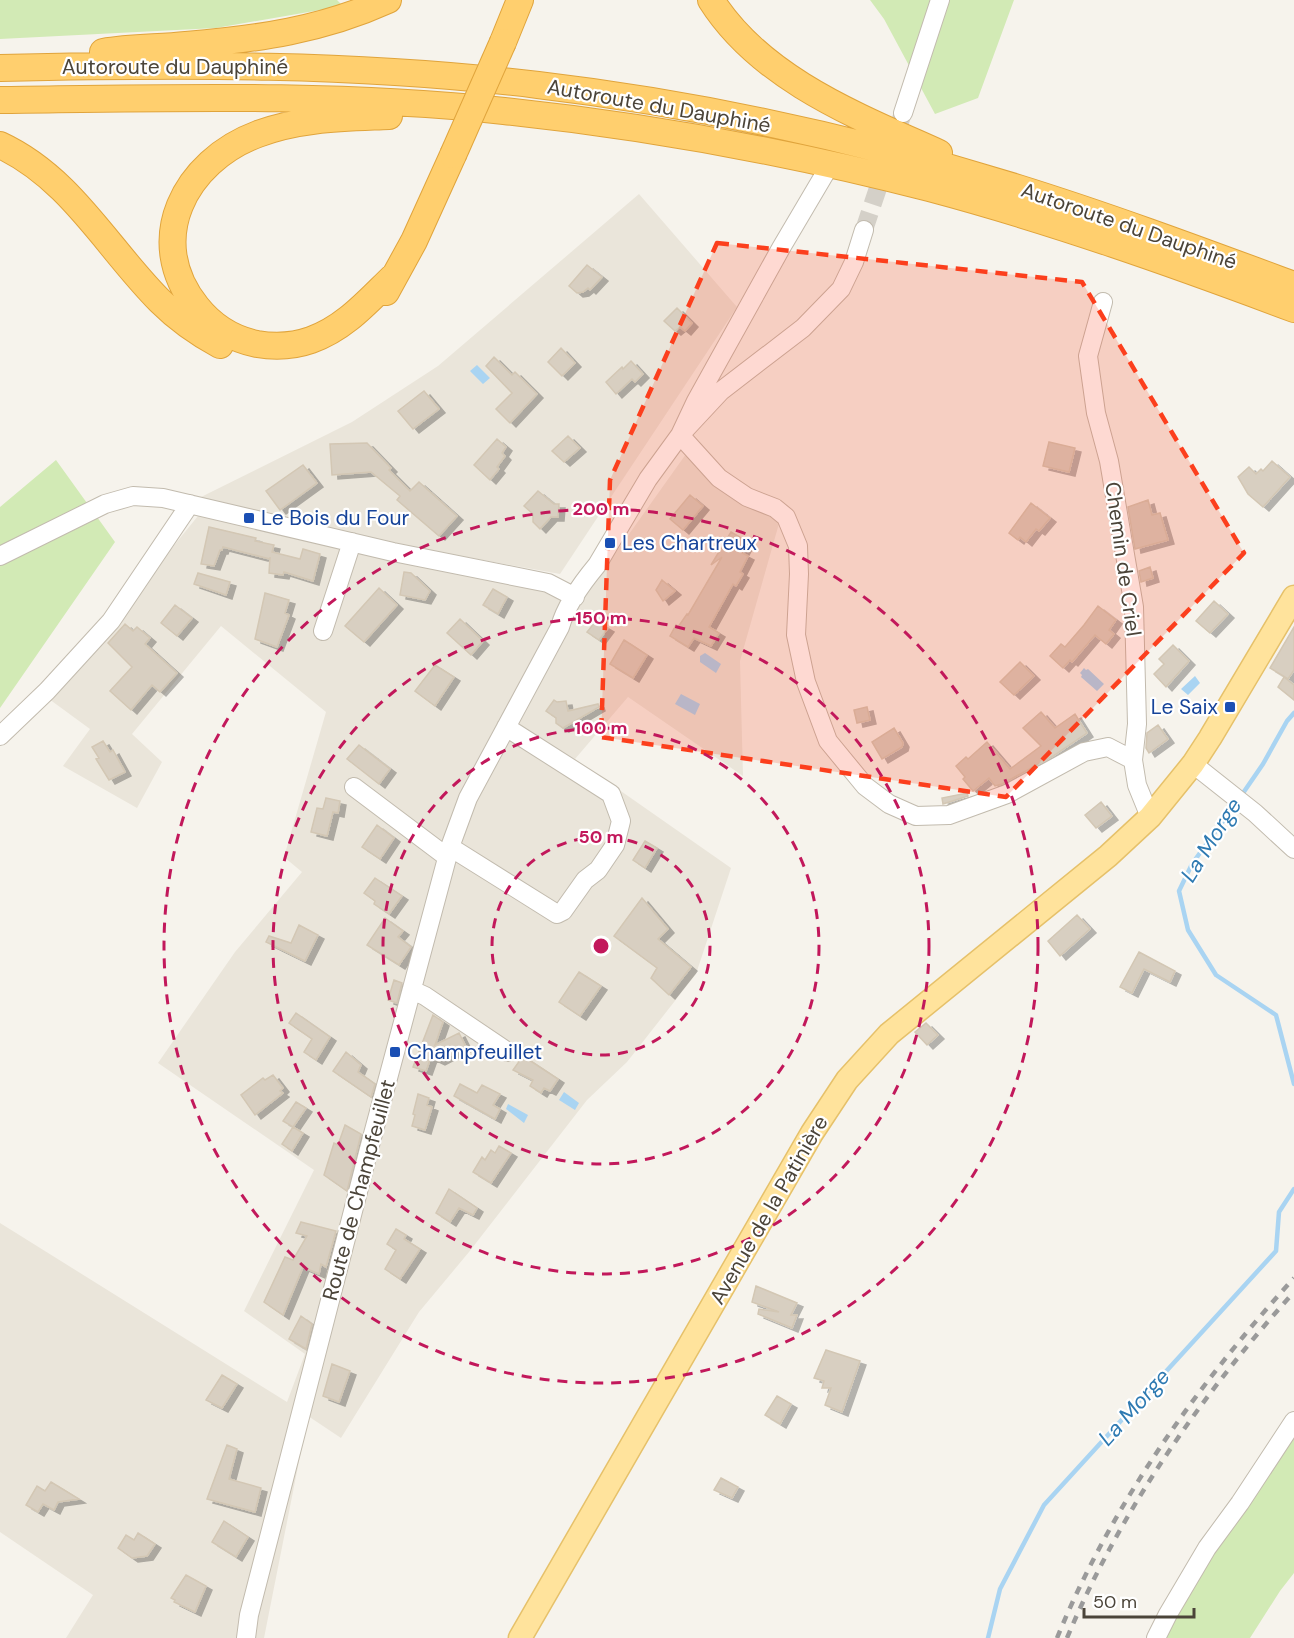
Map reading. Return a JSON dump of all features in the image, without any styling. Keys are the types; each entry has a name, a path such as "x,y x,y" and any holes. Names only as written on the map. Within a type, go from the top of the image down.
{"highway":[{"path":"48,67 105,51 185,46 302,30 359,13 388,0"},
{"path":"0,145 35,165 64,190 87,214 146,286 183,321 221,346 253,356 282,358 308,353 323,348 348,334 380,303 414,241 520,0"},
{"path":"711,0 732,28 753,48 807,89 878,125 1017,187"},
{"name":"Autoroute du Dauphiné","path":"0,68 246,66 446,75 539,85 706,111 798,130 1017,187 1116,220 1294,285"},
{"name":"Autoroute du Dauphiné","path":"0,100 240,97 361,100 503,111 630,126 713,140 930,189 1075,231 1294,309"},
{"path":"393,277 350,318 325,334 310,340 283,345 273,346 247,342 221,330 202,313 186,292 174,256 173,232 178,209 188,187 202,169 227,149 264,132 319,120 503,111"}],"main road":[{"name":"Avenue de la Patinière","path":"520,1638 812,1133 847,1080 889,1034 1108,856 1150,817 1193,764 1230,707 1294,597"}],"street":[{"path":"903,113 940,0"},
{"path":"830,165 775,258 696,401 680,435 719,478 747,497 775,508 786,517 798,546 796,635 806,682 828,741 865,786 889,804 916,816 949,815 1007,794 1084,752 1108,747 1133,760"},
{"name":"Route de Champfeuillet","path":"246,1638 249,1615 448,852 468,798 560,627 564,610 597,565 648,479 680,435 721,391 803,328 841,289 854,262 864,230"},
{"name":"Chemin de Criel","path":"1103,302 1088,356 1096,413 1109,461 1134,607 1137,724 1133,760 1137,785 1150,817"},
{"path":"0,556 105,504 133,496 163,498 352,542 548,583 575,597"},
{"path":"0,736 47,690 111,621 190,504"},
{"path":"323,631 352,542"},
{"path":"354,787 448,852 557,914 563,910 585,880 598,870 615,845 621,821 611,794 506,727"},
{"path":"1193,764 1246,806 1294,849"},
{"path":"412,990 425,996 508,1052"},
{"path":"1156,1638 1167,1614 1208,1548 1294,1421"}],"highlighted area":[{"path":"717,243 1082,282 1244,553 1006,797 601,737 610,480"}],"shaded area":[{"path":"639,194 737,307 560,574 361,538 199,498 352,422 438,366"},
{"path":"686,454 780,520 740,661 743,776 628,697 575,759 731,868 696,974 627,1062 587,1100 469,1252 419,1312 341,1438 308,1416 264,1638 66,1638 93,1595 0,1532 0,1223 287,1402 305,1354 244,1311 314,1170 158,1063 235,952 302,872 284,857 326,712 221,626 132,734 162,762 137,808 63,766 90,729 49,699 198,516 330,546 585,596"}],"green space":[{"path":"0,0 337,0 343,6 216,28 0,39"},
{"path":"870,0 1014,0 978,98 935,114 884,19"},
{"path":"56,460 115,542 0,708 0,507"},
{"path":"1294,1423 1294,1573 1250,1638 1166,1638 1203,1554"}],"water":[{"path":"477,365 490,378 483,384 470,371"},
{"path":"705,653 721,664 716,673 700,662 700,656"},
{"path":"1084,668 1104,684 1097,691 1081,677 1080,673"},
{"path":"1195,676 1200,683 1188,695 1181,689"},
{"path":"681,694 700,704 695,715 675,704"},
{"path":"564,1092 579,1103 575,1110 559,1100"},
{"path":"508,1104 528,1115 524,1123 506,1109"}],"building":[{"path":"587,265 602,277 590,290 588,288 577,293 569,286"},
{"path":"677,308 692,323 685,331 680,327 675,331 664,321"},
{"path":"561,348 575,363 562,376 548,362"},
{"path":"494,357 512,375 515,372 537,394 510,423 496,409 512,393 486,366"},
{"path":"631,361 643,374 635,382 632,379 616,394 606,382"},
{"path":"424,391 439,409 413,429 398,411"},
{"path":"568,436 580,448 564,462 552,451"},
{"path":"497,439 506,447 502,453 505,456 497,467 499,469 490,480 474,465"},
{"path":"1049,442 1075,448 1069,472 1043,466"},
{"path":"367,443 410,491 419,482 457,516 439,536 397,500 400,496 371,472 332,475 330,444"},
{"path":"1272,461 1290,477 1263,507 1248,494 1238,477 1249,467 1256,474 1261,469 1263,471"},
{"path":"303,465 317,483 280,510 266,491"},
{"path":"538,491 554,504 559,504 558,517 551,517 540,529 533,522 533,514 524,506"},
{"path":"690,495 703,506 683,530 670,519"},
{"path":"1148,500 1152,515 1160,513 1168,540 1135,549 1128,507"},
{"path":"1031,503 1050,518 1039,531 1036,529 1026,542 1020,537 1018,540 1009,533"},
{"path":"209,527 256,538 255,541 274,545 272,552 300,559 303,549 320,554 313,581 284,572 283,575 269,573 270,559 223,547 214,566 201,564"},
{"path":"731,532 748,542 742,553 748,556 740,572 743,574 736,586 733,584 709,627 719,633 711,646 694,638 688,647 670,636 676,625 678,627 688,615 722,557 711,565"},
{"path":"1150,567 1153,578 1141,582 1139,571"},
{"path":"404,572 411,573 430,591 425,600 400,595"},
{"path":"198,573 230,582 226,595 194,584"},
{"path":"662,580 675,591 663,601 656,590"},
{"path":"379,588 397,605 364,642 345,626"},
{"path":"493,589 507,597 498,614 483,605"},
{"path":"265,593 289,600 285,613 289,615 277,647 255,639"},
{"path":"1214,601 1228,614 1210,633 1196,621"},
{"path":"175,605 192,618 177,636 161,623"},
{"path":"1098,606 1116,620 1109,630 1114,634 1106,644 1095,635 1072,662 1070,660 1063,668 1050,656 1061,644 1065,647"},
{"path":"460,619 483,641 471,655 447,633"},
{"path":"596,621 608,628 599,640 587,632"},
{"path":"125,624 133,631 137,627 150,638 145,644 177,673 160,692 152,685 131,710 110,691 132,667 108,643"},
{"path":"1294,627 1294,670 1288,679 1270,668"},
{"path":"624,640 647,655 633,678 610,664"},
{"path":"1173,645 1189,661 1166,687 1154,674 1164,664 1159,659"},
{"path":"1020,662 1034,676 1014,695 1000,682"},
{"path":"435,665 454,677 435,706 415,691"},
{"path":"1284,677 1294,685 1294,700 1278,687"},
{"path":"554,700 566,701 568,711 598,704 599,707 563,728 556,723 556,718 546,711"},
{"path":"867,707 870,720 857,723 854,710"},
{"path":"1041,712 1055,728 1075,714 1087,733 1053,756 1002,784 995,786 989,778 973,791 956,766 966,757 968,759 987,742 1010,769 1041,746 1023,728"},
{"path":"1158,725 1168,739 1149,753 1146,748 1147,733"},
{"path":"894,728 903,743 902,747 882,759 872,742"},
{"path":"103,741 110,752 113,750 125,772 109,780 96,759 99,758 92,747"},
{"path":"359,745 390,769 379,784 347,759"},
{"path":"967,793 968,796 943,804 942,798"},
{"path":"326,798 340,801 338,813 333,812 327,836 311,832 317,808 323,809"},
{"path":"1101,802 1112,816 1096,828 1085,815"},
{"path":"377,825 394,838 380,859 362,847"},
{"path":"645,841 657,848 645,868 633,860"},
{"path":"375,878 402,896 389,914 374,904 375,901 364,893"},
{"path":"642,898 668,929 658,939 691,967 669,995 651,978 657,968 614,936"},
{"path":"1077,915 1090,929 1060,956 1048,941"},
{"path":"385,918 403,931 398,937 411,947 399,965 367,945"},
{"path":"299,925 318,935 305,961 266,942 269,936 291,943"},
{"path":"1139,952 1175,971 1170,982 1144,969 1132,993 1120,987"},
{"path":"579,972 601,986 580,1016 559,1002"},
{"path":"394,980 402,983 397,1003 388,1000"},
{"path":"296,1013 330,1037 316,1060 304,1052 312,1039 289,1023"},
{"path":"433,1015 443,1022 435,1045 459,1033 466,1047 439,1061 431,1057 426,1071 413,1067"},
{"path":"926,1023 938,1035 927,1045 915,1032"},
{"path":"346,1052 361,1065 358,1072 375,1084 371,1097 333,1071"},
{"path":"523,1056 558,1079 550,1091 544,1088 541,1093 530,1086 533,1080 513,1070"},
{"path":"273,1075 283,1088 280,1091 283,1093 255,1115 241,1095 263,1078 265,1080"},
{"path":"460,1084 477,1093 482,1085 500,1094 493,1105 500,1109 495,1119 454,1096"},
{"path":"418,1094 429,1098 427,1105 432,1107 425,1130 412,1126"},
{"path":"296,1102 306,1108 293,1127 283,1121"},
{"path":"345,1125 361,1134 347,1191 324,1175 334,1143 338,1145"},
{"path":"293,1127 303,1133 292,1151 282,1144"},
{"path":"499,1146 511,1153 491,1183 473,1172 482,1157 485,1160 491,1150 495,1153"},
{"path":"449,1189 477,1208 473,1215 459,1208 450,1222 436,1213"},
{"path":"301,1222 336,1231 326,1267 321,1264 319,1274 303,1267 283,1315 264,1302 285,1257 293,1260 307,1236 296,1233"},
{"path":"396,1229 406,1235 404,1239 420,1249 400,1279 385,1269 396,1250 387,1244"},
{"path":"756,1286 797,1303 791,1315 797,1315 792,1328 758,1314 759,1309 779,1312 752,1302"},
{"path":"301,1316 312,1324 306,1349 289,1339"},
{"path":"826,1350 860,1361 842,1412 825,1405 831,1388 822,1388 824,1381 814,1378"},
{"path":"332,1364 350,1371 339,1402 323,1396"},
{"path":"222,1375 237,1384 222,1408 206,1400"},
{"path":"777,1396 791,1404 780,1424 765,1415"},
{"path":"227,1445 237,1449 229,1479 261,1488 255,1512 207,1499"},
{"path":"721,1478 738,1487 732,1498 714,1490"},
{"path":"51,1482 79,1499 58,1502 54,1510 43,1504 38,1512 26,1505 37,1486 45,1491"},
{"path":"224,1521 248,1537 236,1557 212,1542"},
{"path":"138,1533 155,1544 147,1556 132,1558 118,1548 126,1535 134,1540"},
{"path":"186,1575 206,1586 195,1612 174,1602 175,1600 171,1598"}],"waterway":[{"name":"La Morge","path":"1241,796 1294,713"},
{"name":"La Morge","path":"1236,803 1192,864 1179,891 1188,930 1216,975 1276,1015 1294,1084"},
{"name":"La Morge","path":"988,1638 1000,1589 1044,1505 1276,1251 1279,1212 1294,1189"}],"tunnel":[{"path":"864,230 903,113"}],"railway":[{"path":"1057,1638 1104,1540 1160,1448 1224,1361 1294,1278"},
{"path":"1067,1638 1112,1545 1166,1456 1227,1371 1294,1292"}],"place":[{"name":"Le Bois du Four","path":"249,518"},
{"name":"Les Chartreux","path":"610,543"},
{"name":"Le Saix","path":"1230,707"},
{"name":"Champfeuillet","path":"395,1052"}]}
